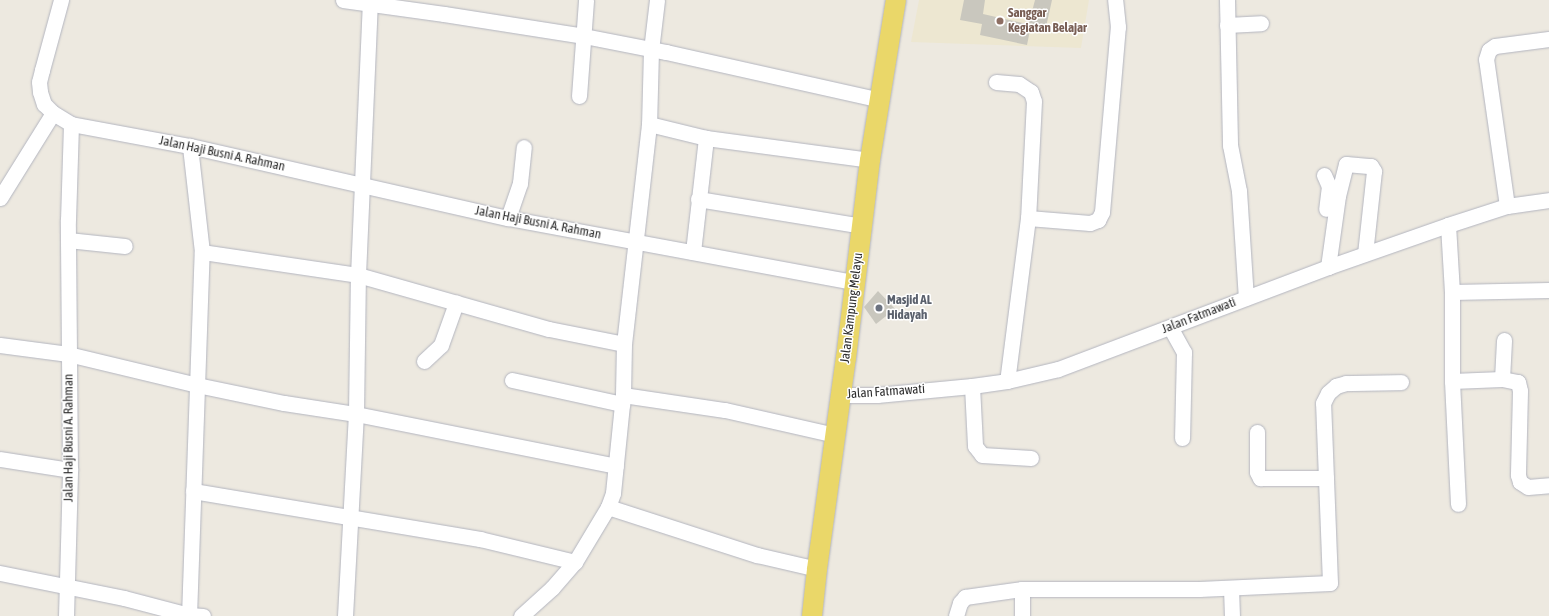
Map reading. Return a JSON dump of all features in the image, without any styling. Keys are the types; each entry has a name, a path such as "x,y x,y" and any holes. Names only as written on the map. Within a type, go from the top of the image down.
{"main road":[{"name":"Jalan Kampung Melayu","path":"812,616 870,160 896,0"}],"street":[{"path":"61,0 39,82 40,92 44,104 53,113 71,124"},
{"path":"343,0 445,7 880,100"},
{"path":"579,96 586,0"},
{"path":"521,616 552,588 575,562 608,507 613,493 622,400 624,344 637,242 649,124 651,50 658,0"},
{"path":"1028,218 1090,223 1098,220 1102,212 1118,27 1115,0"},
{"path":"1226,0 1230,145 1239,191 1246,298"},
{"path":"345,616 356,414 358,275 370,2"},
{"path":"1227,25 1261,23"},
{"path":"1507,206 1486,59 1488,50 1495,46 1549,39"},
{"path":"996,82 1019,84 1031,92 1034,101 1028,218 1007,381"},
{"path":"0,198 53,113"},
{"name":"Jalan Haji Busni A. Rahman","path":"66,616 70,470 68,240 71,124 190,146 508,218 855,282"},
{"path":"649,124 706,138 870,160"},
{"path":"692,252 706,138"},
{"path":"0,573 136,601 193,616 193,491 202,252 190,146"},
{"path":"508,218 520,183 524,147"},
{"path":"1323,270 1346,164 1371,166 1374,171 1365,254"},
{"path":"1323,270 1329,192 1327,180 1324,175"},
{"path":"698,199 862,226"},
{"name":"Jalan Fatmawati","path":"840,396 877,395 972,386 1007,381 1058,369 1365,254 1448,225 1507,206 1549,200"},
{"path":"1448,225 1452,292 1452,381 1458,504"},
{"path":"68,240 125,246"},
{"path":"202,252 358,275 550,329 624,344"},
{"path":"1452,292 1549,290"},
{"path":"424,361 441,345 456,303"},
{"path":"1170,328 1184,352 1182,438"},
{"path":"1502,379 1504,340"},
{"path":"0,345 68,354 197,385 284,403 356,414 616,466"},
{"path":"1452,381 1502,379 1518,382 1520,386 1518,475 1520,482 1528,487 1549,485"},
{"path":"512,380 622,400 731,411 835,435"},
{"path":"956,616 960,603 965,597 1022,589 1231,588 1330,583 1322,413 1323,403 1328,393 1336,386 1346,383 1401,382"},
{"path":"972,386 975,446 982,455 1031,458"},
{"path":"1257,432 1257,472 1260,478 1326,478"},
{"path":"0,459 70,470"},
{"path":"193,491 351,516 494,541 575,562"},
{"path":"608,507 757,555 817,570"},
{"path":"1231,588 1232,616"},
{"path":"1022,589 1022,616"}],"shaded area":[{"name":"Sanggar Kegiatan Belajar","path":"919,0 1089,0 1081,48 911,42"}],"building":[{"path":"964,0 985,0 983,14 1031,25 1027,45 980,35 982,24 960,20"},
{"path":"1035,0 1052,0 1046,27 1029,23"},
{"name":"Masjid AL Hidayah","path":"878,291 895,309 876,324 864,307"}],"place":[{"name":"Sanggar Kegiatan Belajar","path":"1000,21"},
{"name":"Masjid AL Hidayah","path":"879,308"}]}
